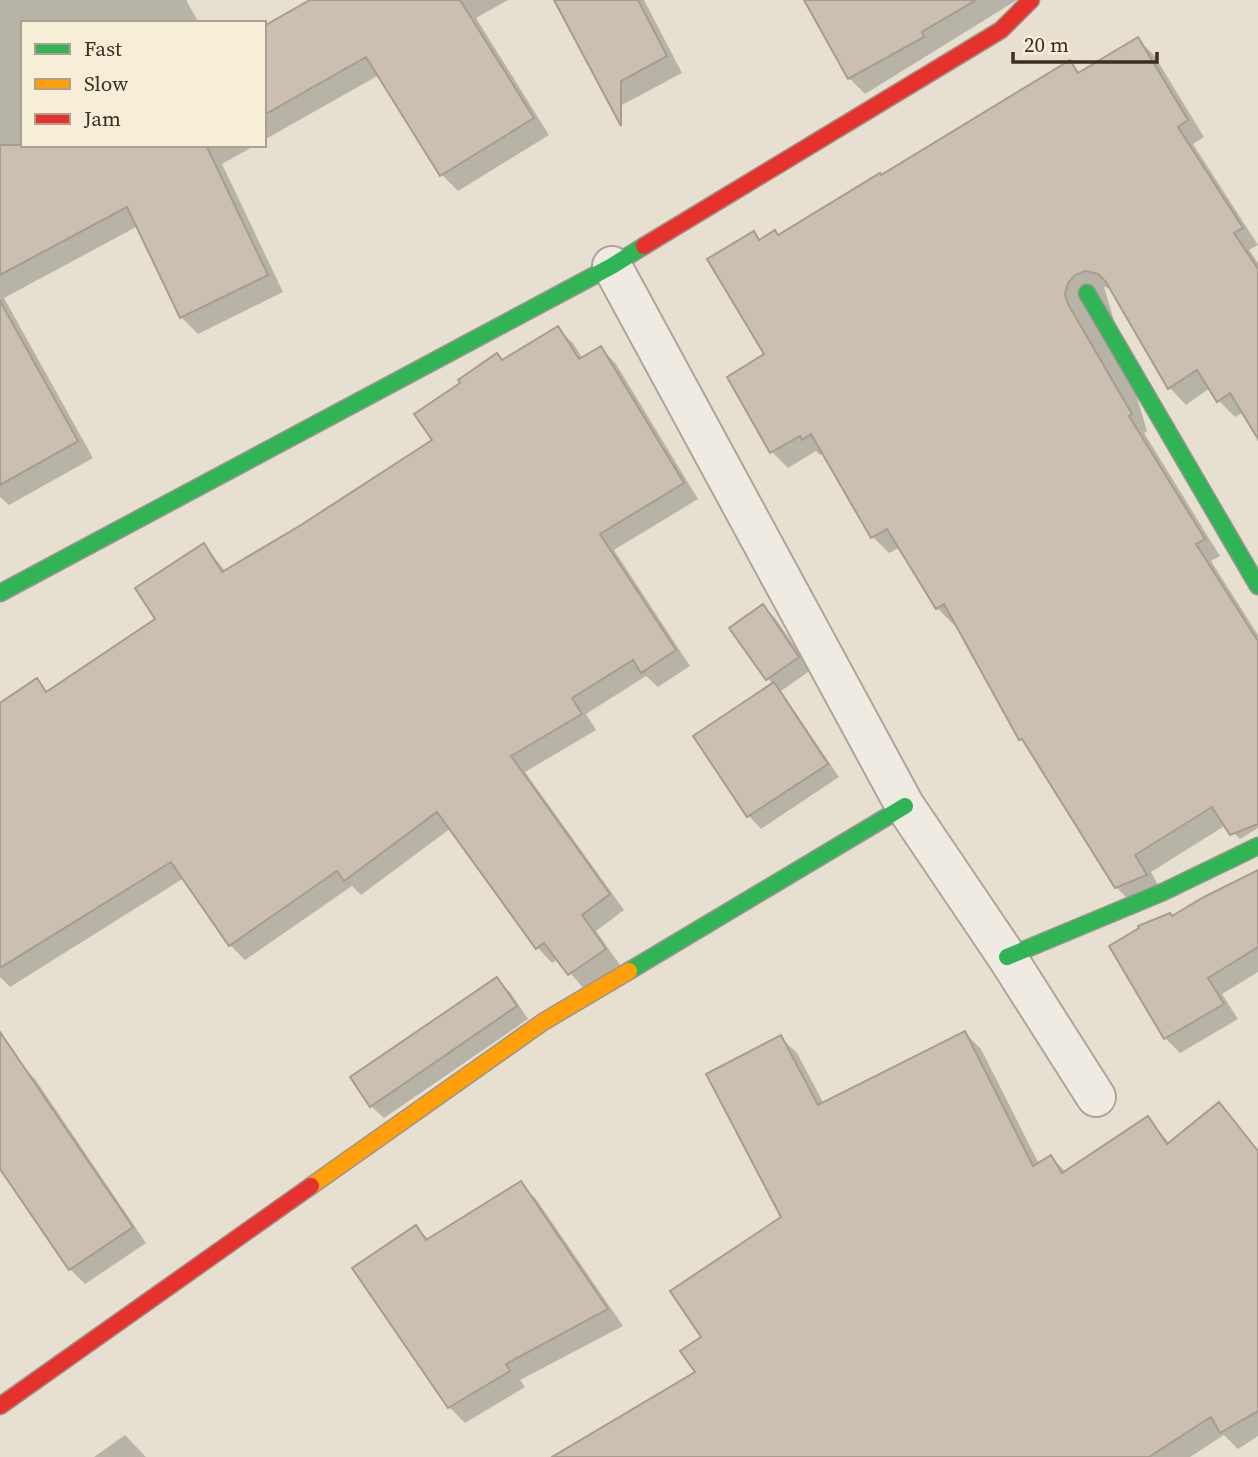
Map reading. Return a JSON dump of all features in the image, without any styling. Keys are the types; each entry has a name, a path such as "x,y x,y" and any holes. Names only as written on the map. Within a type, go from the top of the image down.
{"street":[{"path":"0,593 612,266 1001,30 1031,0"},
{"path":"612,266 905,806 1007,957 1096,1097"},
{"path":"1087,293 1258,586"},
{"path":"0,1406 543,1022 905,806"},
{"path":"1007,957 1163,892 1258,846"}],"building":[{"path":"310,0 460,0 534,118 440,176 366,57 266,114 266,25"},
{"path":"554,0 638,0 667,56 621,81 621,126"},
{"path":"804,0 976,0 922,32 924,37 848,79"},
{"path":"1138,37 1188,120 1178,127 1243,228 1234,233 1258,269 1258,439 1230,393 1217,402 1197,370 1168,389 1106,282 1098,274 1086,271 1075,275 1068,283 1065,294 1068,304 1132,414 1129,416 1205,539 1196,544 1258,641 1258,824 1230,835 1212,807 1135,855 1147,875 1115,888 1022,739 1019,740 944,604 936,609 887,529 871,538 811,434 802,440 800,436 770,453 727,377 764,354 707,259 754,231 759,240 775,230 778,235 1070,60 1078,73"},
{"path":"0,145 21,145 207,147 268,275 180,318 127,207 0,275"},
{"path":"0,301 78,441 0,485"},
{"path":"558,326 579,359 601,346 684,483 600,534 676,650 641,673 633,660 572,698 582,714 511,756 610,894 582,915 606,949 568,975 544,943 536,949 437,812 344,881 337,871 229,946 171,862 0,968 0,703 37,678 46,692 155,619 135,588 204,543 222,572 301,525 432,440 414,414 460,383 458,380 497,353 502,360"},
{"path":"763,604 799,657 766,680 729,628"},
{"path":"774,682 828,764 747,817 693,736"},
{"path":"1258,870 1258,947 1208,978 1224,1004 1164,1039 1109,946 1139,928 1138,926 1170,913 1172,916"},
{"path":"497,977 517,1006 370,1107 350,1077"},
{"path":"965,1031 1033,1166 1051,1155 1062,1173 1148,1116 1167,1144 1219,1102 1258,1151 1258,1411 1220,1433 1211,1417 1149,1457 552,1457 695,1372 680,1351 701,1337 670,1291 781,1217 706,1074 781,1035 818,1105"},
{"path":"0,1032 133,1227 69,1270 0,1169"},
{"path":"521,1181 608,1309 506,1364 510,1371 448,1408 352,1268 416,1225 426,1240"}],"traffic: fast":[{"path":"0,593 612,266 644,246"},
{"path":"1087,293 1258,586"},
{"path":"629,971 905,806"},
{"path":"1007,957 1163,892 1258,846"}],"traffic: slow":[{"path":"311,1186 543,1022 629,971"}],"traffic: jam":[{"path":"644,246 1001,30 1031,0"},
{"path":"0,1406 311,1186"}]}
